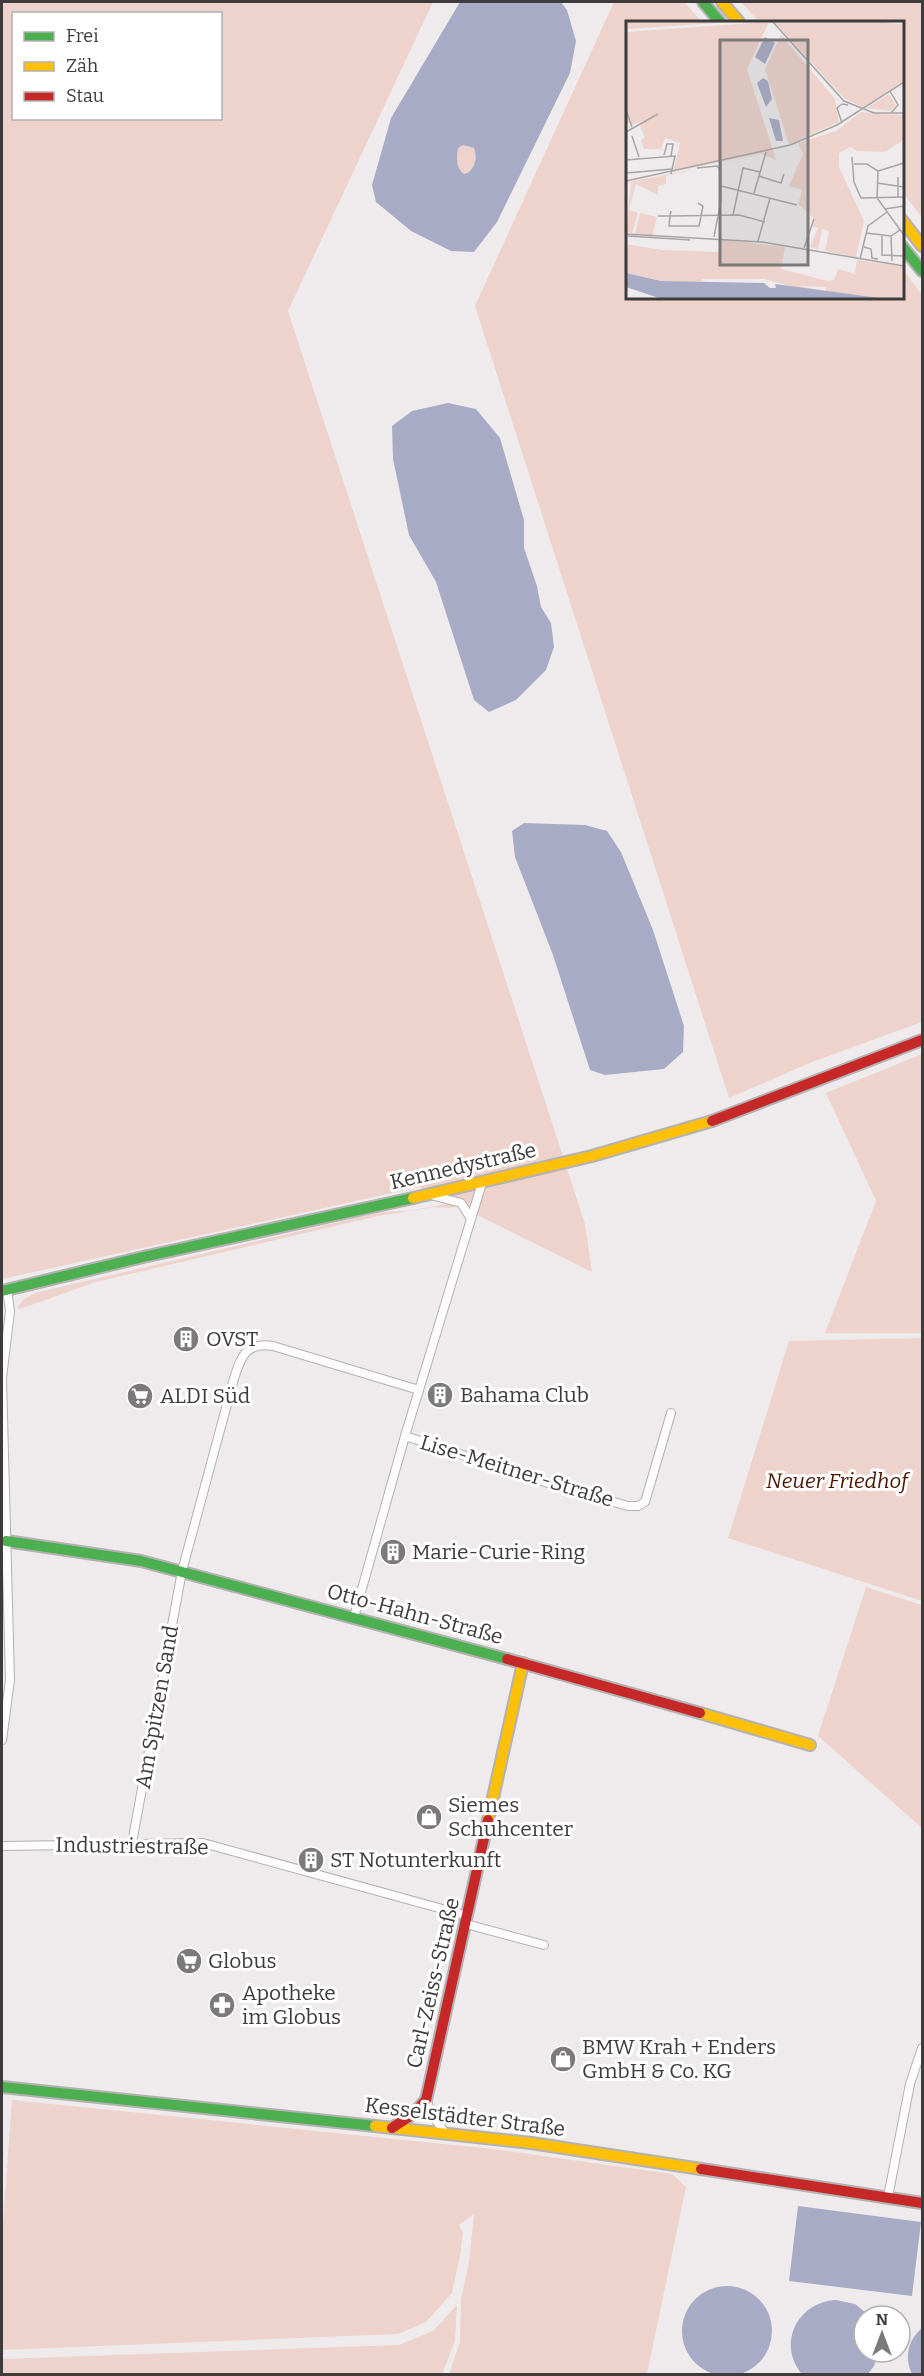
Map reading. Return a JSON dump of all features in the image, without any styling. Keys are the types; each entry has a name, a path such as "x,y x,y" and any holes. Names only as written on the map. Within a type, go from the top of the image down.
{"main road":[{"path":"703,2 719,21"},
{"path":"722,2 738,21"},
{"path":"903,221 922,246"},
{"path":"903,247 922,271"},
{"name":"Kennedystraße","path":"4,1290 482,1183 663,1137 770,1101 922,1040"},
{"name":"Otto-Hahn-Straße","path":"6,1540 141,1561 182,1571 523,1663 810,1744"},
{"name":"Carl-Zeiss-Straße","path":"392,2128 413,2114 426,2100 523,1663"},
{"name":"Kesselstädter Straße","path":"2,2087 531,2143 922,2203"}],"street":[{"path":"354,1617 405,1436 482,1183"},
{"path":"429,1195 462,1203 470,1217"},
{"path":"2,1740 10,1680 2,1378 10,1311 4,1290"},
{"path":"182,1571 233,1382 239,1362 248,1350 260,1345 273,1346 419,1389"},
{"name":"Lise-Meitner-Straße","path":"405,1436 556,1486 628,1506 638,1506 645,1502 671,1413"},
{"name":"Am Spitzen Sand","path":"132,1843 182,1571"},
{"name":"Industriestraße","path":"2,1846 210,1844 544,1945"},
{"path":"888,2197 910,2084 922,2048"},
{"name":"Carl-Zeiss-Straße","path":"426,2100 433,2116 446,2133"}],"green space":[{"path":"2,2 433,2 288,311 585,1224 592,1272 457,1205 451,1208 434,1207 378,1216 96,1282 20,1309 17,1308 24,1299 35,1293 381,1212 407,1211 452,1203 419,1187 2,1279"},
{"path":"614,2 684,2 701,21 626,21 626,298 903,298 903,269 922,295 922,1022 812,1062 729,1098 475,306"},
{"path":"741,2 922,2 922,217 903,193 903,21 758,21"},
{"path":"463,145 474,148 475,155 473,167 464,174 459,168 457,159 458,148"},
{"path":"922,1054 922,1333 825,1333 876,1201 826,1093"},
{"name":"Neuer Friedhof","path":"922,1338 922,1601 728,1538 789,1341"},
{"path":"866,1587 922,1605 922,1828 818,1736"},
{"path":"12,2100 493,2149 672,2174 686,2187 647,2374 449,2374 460,2342 461,2299 469,2262 474,2214 459,2225 463,2232 452,2293 426,2322 398,2334 2,2350 2,2235"},
{"path":"457,2305 455,2341 442,2374 2,2374 2,2359 399,2345 433,2331"}],"water":[{"path":"460,2 561,2 567,10 576,41 570,73 497,222 474,252 451,251 411,231 376,202 372,185 391,118","holes":["463,145 474,148 476,158 474,164 471,170 464,174 458,165 458,148"]},
{"path":"448,403 476,409 500,438 524,520 524,548 537,586 541,607 551,623 554,647 546,670 516,700 489,712 474,700 436,582 409,535 393,459 392,426 412,411"},
{"path":"524,823 585,825 607,831 621,852 653,930 684,1026 683,1052 664,1069 605,1075 590,1070 553,955 515,857 512,831"},
{"path":"798,2206 921,2222 912,2296 789,2281"},
{"path":"727,2286 744,2290 759,2299 768,2314 772,2331 768,2348 759,2363 744,2372 727,2376 710,2372 695,2363 686,2348 682,2331 686,2314 695,2299 710,2290"},
{"path":"836,2300 855,2304 852,2304 852,2364 875,2364 868,2374 802,2374 791,2350 791,2338 802,2316 811,2308"},
{"path":"922,2328 922,2374 912,2374 909,2364 912,2364 912,2340"}],"traffic: fast":[{"path":"703,2 719,21"},
{"path":"903,247 922,271"},
{"path":"2,1291 143,1257 413,1198"},
{"path":"6,1541 141,1561 507,1659"},
{"path":"2,2087 375,2126"}],"traffic: slow":[{"path":"722,2 738,21"},
{"path":"903,221 922,246"},
{"path":"413,1198 592,1156 712,1121"},
{"path":"488,1820 523,1663"},
{"path":"700,1713 810,1745"},
{"path":"375,2126 531,2143 701,2169"}],"traffic: jam":[{"path":"712,1121 922,1040"},
{"path":"507,1659 700,1713"},
{"path":"392,2128 413,2114 426,2100 488,1820"},
{"path":"701,2169 922,2203"}],"place":[{"name":"OVST","path":"186,1339"},
{"name":"Bahama Club","path":"440,1395"},
{"name":"ALDI Süd","path":"140,1396"},
{"name":"Marie-Curie-Ring","path":"393,1552"},
{"name":"Siemes Schuhcenter","path":"429,1817"},
{"name":"ST Notunterkunft","path":"311,1860"},
{"name":"Globus","path":"189,1961"},
{"name":"Apotheke im Globus","path":"222,2005"},
{"name":"BMW Krah + Enders GmbH & Co. KG","path":"563,2059"}]}
